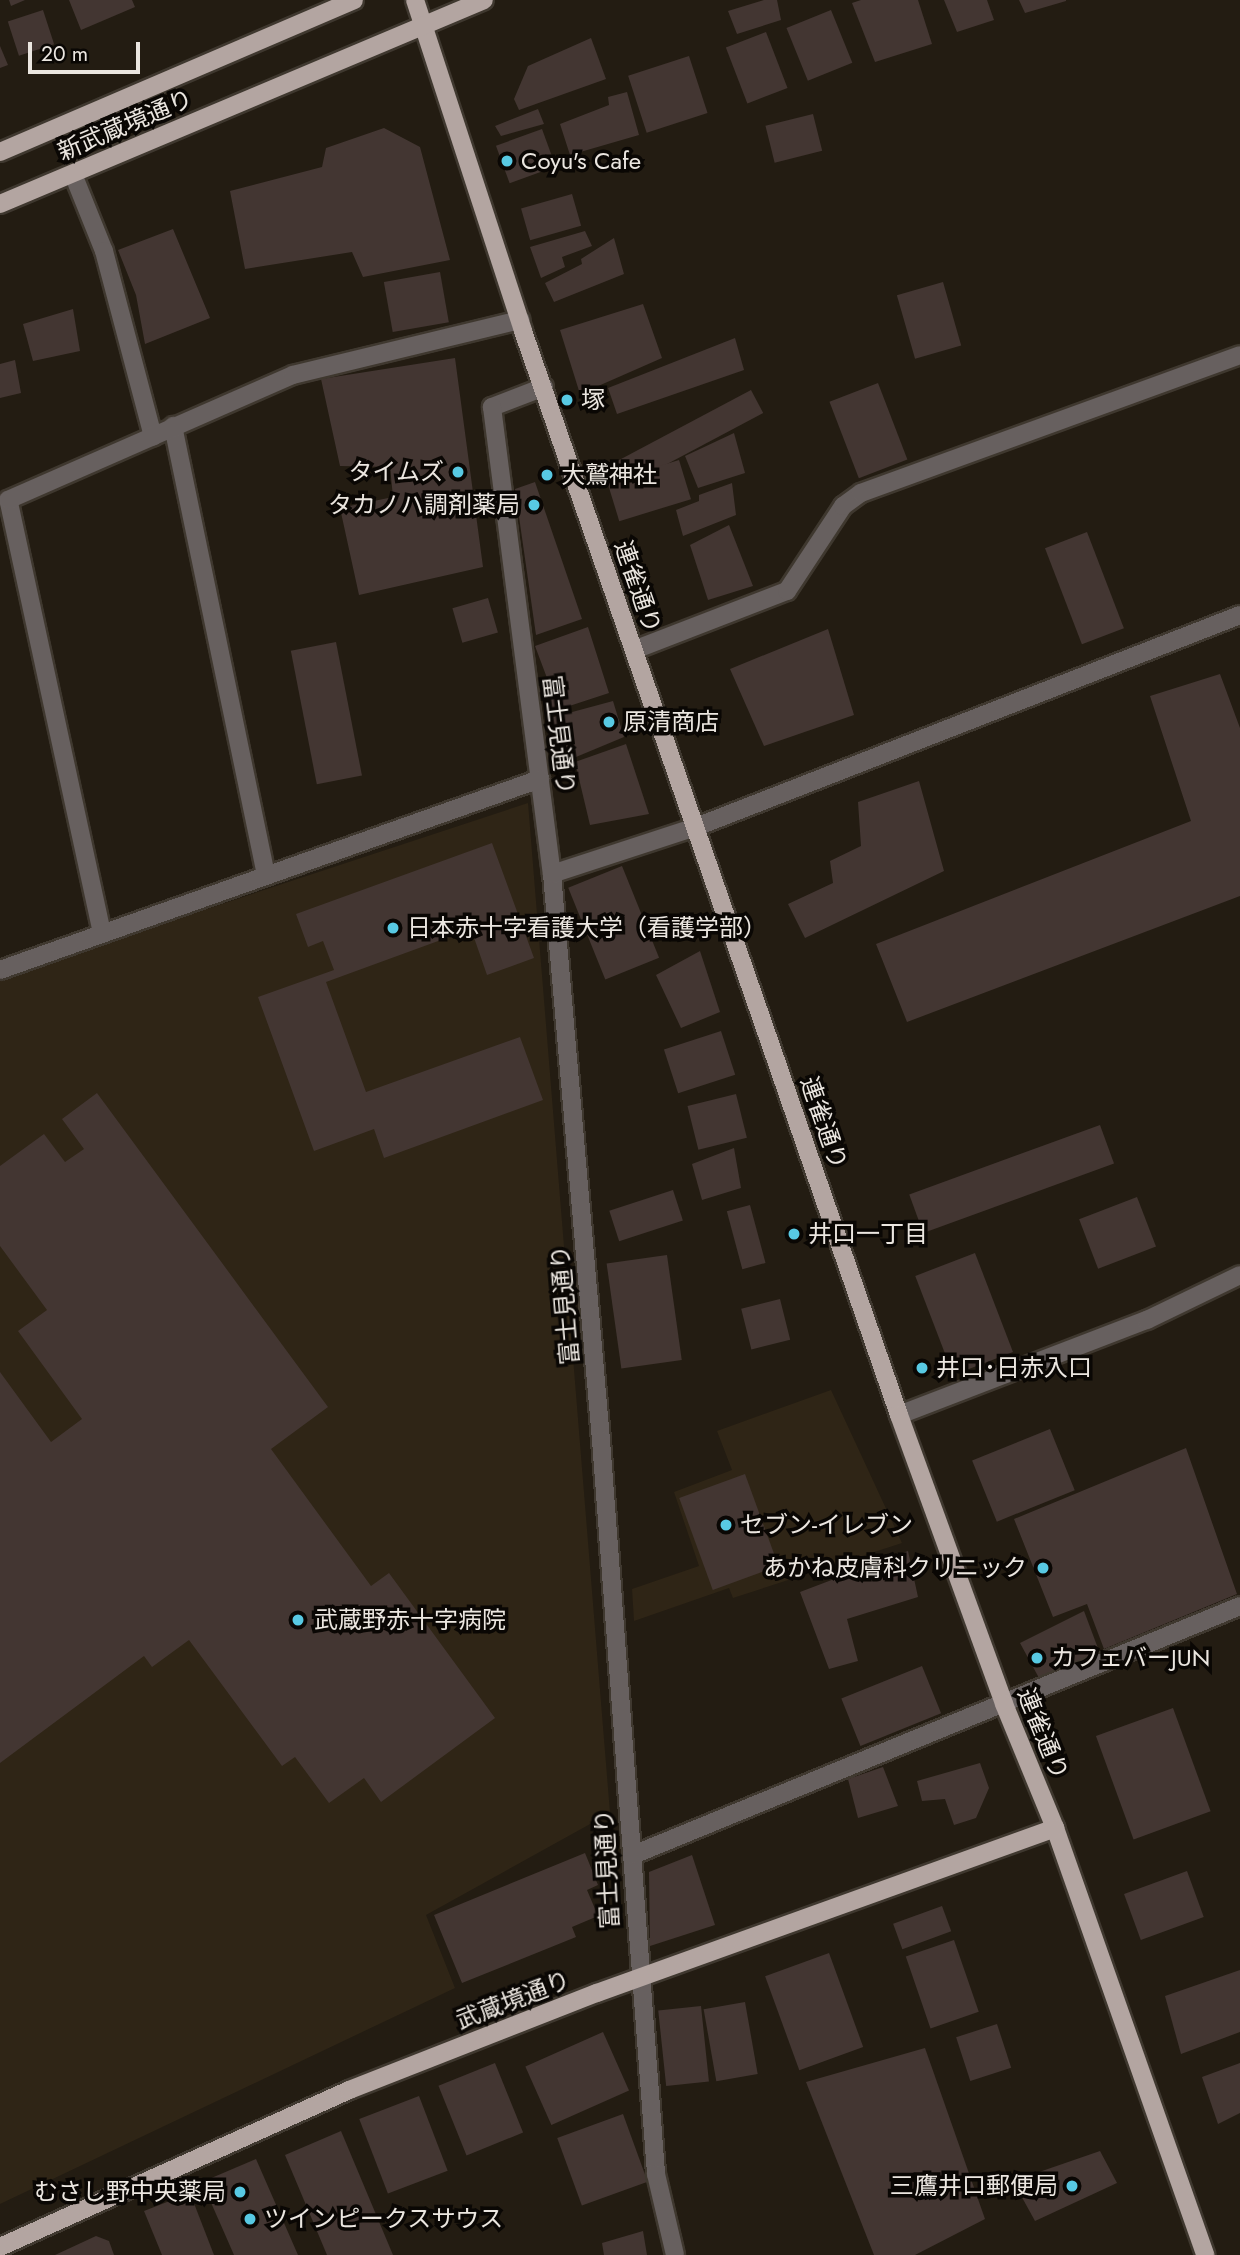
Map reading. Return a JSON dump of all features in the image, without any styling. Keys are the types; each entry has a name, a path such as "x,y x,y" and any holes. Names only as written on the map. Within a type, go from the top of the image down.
{"main road":[{"name":"新武蔵境通り","path":"0,152 354,0"},
{"name":"連雀通り","path":"415,0 520,320 900,1415 1004,1704 1055,1828 1205,2255"},
{"path":"424,27 484,0"},
{"name":"新武蔵境通り","path":"0,204 424,27"},
{"name":"武蔵境通り","path":"0,2247 349,2090 639,1978 1055,1828"}],"street":[{"path":"73,174 104,251 153,437"},
{"path":"102,933 8,500 293,375 520,320"},
{"path":"634,650 787,590 843,506 861,493 1240,355"},
{"name":"富士見通り","path":"544,387 492,407 552,874 633,1855 639,1978 656,2174 674,2255"},
{"path":"173,426 266,874"},
{"path":"552,874 696,827 1240,615"},
{"path":"0,970 540,779"},
{"path":"900,1415 1147,1320 1240,1275"},
{"path":"633,1855 1240,1606"}],"shaded area":[{"name":"武蔵野赤十字病院","path":"528,803 610,1813 426,1915 455,1988 0,2204 0,977"},
{"path":"831,1390 902,1543 733,1598 729,1588 634,1621 632,1589 699,1566 674,1492 732,1470 717,1431"}],"building":[{"path":"9,0 25,0 11,6"},
{"path":"69,0 132,0 135,7 81,30"},
{"path":"764,0 777,0 781,20 737,34 728,11"},
{"path":"861,0 918,0 932,44 875,62 852,3"},
{"path":"944,0 987,0 994,20 957,32"},
{"path":"1019,0 1066,0 1066,1 1025,13"},
{"path":"43,10 54,44 19,56 8,21"},
{"path":"831,10 852,63 808,81 786,28"},
{"path":"766,32 788,88 747,103 726,47"},
{"path":"591,38 606,79 519,110 514,99 528,66"},
{"path":"0,46 8,65 0,68"},
{"path":"689,56 708,113 647,133 628,76"},
{"path":"627,92 639,135 570,155 560,124 609,105 608,97"},
{"path":"538,109 544,124 501,136 495,126"},
{"path":"813,114 822,151 775,163 765,126"},
{"path":"384,128 420,147 450,260 363,277 352,252 245,269 230,191 322,167 326,148"},
{"path":"542,129 556,167 510,183 496,146"},
{"path":"572,194 581,226 530,240 521,209"},
{"path":"173,229 210,318 145,344 136,295 118,250"},
{"path":"585,231 592,246 562,257 565,267 541,278 530,247"},
{"path":"614,238 624,274 554,302 545,283 582,264 581,259"},
{"path":"440,272 449,322 393,332 384,282"},
{"path":"943,282 961,345 915,359 897,295"},
{"path":"643,304 662,358 580,394 560,330"},
{"path":"73,309 80,351 33,361 23,324"},
{"path":"735,338 744,370 617,414 608,388"},
{"path":"455,358 483,567 359,595 340,508 393,497 390,467 340,466 321,379"},
{"path":"15,360 21,393 0,398 0,364"},
{"path":"878,383 907,460 859,478 829,402"},
{"path":"751,390 763,413 621,489 609,466"},
{"path":"734,433 745,473 698,488 685,456"},
{"path":"679,460 691,499 619,521 607,482"},
{"path":"535,482 582,619 536,635 515,489"},
{"path":"732,483 736,515 683,536 676,510 699,501 699,495"},
{"path":"729,525 753,586 708,600 690,545"},
{"path":"1087,532 1124,628 1082,644 1045,548"},
{"path":"488,598 498,633 462,643 452,608"},
{"path":"588,627 609,693 551,712 542,698 553,694 535,646"},
{"path":"828,629 854,715 764,746 730,669"},
{"path":"336,642 362,776 317,784 291,651"},
{"path":"1220,674 1240,728 1240,896 907,1022 876,944 1191,821 1150,696"},
{"path":"613,701 624,737 564,762 550,718"},
{"path":"626,744 649,814 590,825 575,762"},
{"path":"919,781 944,871 805,938 788,904 833,883 830,861 861,846 858,802"},
{"path":"492,843 534,958 487,975 471,929 326,982 366,1092 520,1037 543,1100 384,1158 374,1129 314,1151 258,997 334,970 323,941 308,947 296,914"},
{"path":"622,866 659,958 605,980 568,888"},
{"path":"700,951 720,1012 681,1028 656,975"},
{"path":"721,1031 735,1075 678,1093 664,1050"},
{"path":"97,1093 328,1407 271,1449 371,1586 389,1573 495,1718 381,1802 364,1778 329,1803 295,1757 282,1766 189,1640 152,1667 144,1656 0,1763 0,1372 51,1442 82,1419 18,1331 47,1310 0,1246 0,1166 44,1134 65,1162 84,1149 62,1119"},
{"path":"736,1094 747,1138 698,1150 687,1106"},
{"path":"1100,1125 1114,1164 923,1233 909,1194"},
{"path":"734,1148 741,1188 702,1200 692,1164"},
{"path":"673,1190 683,1220 619,1241 609,1211"},
{"path":"1137,1197 1156,1246 1098,1269 1079,1219"},
{"path":"750,1205 766,1263 742,1269 727,1211"},
{"path":"975,1253 1013,1352 953,1375 915,1276"},
{"path":"667,1255 682,1360 621,1368 607,1263"},
{"path":"780,1299 790,1340 751,1349 741,1309"},
{"path":"1050,1429 1075,1490 997,1522 972,1460"},
{"path":"1186,1448 1237,1594 1104,1649 1087,1604 1053,1617 1014,1519"},
{"name":"セブン-イレブン","path":"745,1474 779,1566 713,1590 679,1498"},
{"path":"908,1551 918,1597 847,1619 858,1661 829,1669 800,1592"},
{"path":"1084,1611 1099,1651 1039,1678 1020,1643"},
{"path":"922,1666 941,1713 860,1746 841,1699"},
{"path":"1173,1708 1211,1811 1134,1839 1096,1736"},
{"path":"980,1763 989,1788 976,1818 954,1825 945,1799 922,1801 917,1781"},
{"path":"883,1767 898,1806 858,1818 848,1779"},
{"path":"585,1853 598,1885 587,1890 598,1916 572,1927 576,1937 462,1983 434,1915"},
{"path":"692,1855 715,1925 650,1946 649,1872"},
{"path":"1187,1871 1204,1917 1141,1940 1124,1894"},
{"path":"942,1906 951,1931 902,1949 893,1924"},
{"path":"954,1940 979,2012 931,2028 906,1957"},
{"path":"829,1953 863,2047 799,2070 765,1976"},
{"path":"1240,1970 1240,2032 1181,2054 1165,1996"},
{"path":"745,2002 758,2074 716,2081 704,2009"},
{"path":"701,2006 709,2082 666,2086 658,2010"},
{"path":"997,2024 1011,2068 970,2081 956,2037"},
{"path":"603,2032 629,2090 551,2125 525,2067"},
{"path":"925,2048 985,2219 915,2255 874,2255 806,2082"},
{"path":"495,2063 523,2133 467,2155 438,2086"},
{"path":"1240,2063 1240,2113 1218,2124 1202,2077"},
{"path":"419,2096 448,2171 388,2194 359,2119"},
{"path":"623,2114 648,2182 582,2206 557,2138"},
{"path":"341,2131 393,2255 327,2255 285,2155"},
{"path":"1100,2151 1117,2183 1035,2221 1013,2181"},
{"name":"ツインピークスサウス","path":"256,2159 298,2255 234,2255 202,2182"},
{"path":"190,2193 214,2255 162,2255 144,2211"},
{"path":"643,2231 647,2255 604,2255 602,2243"},
{"path":"96,2236 109,2241 114,2255 55,2255"}],"place":[{"name":"Coyu's Cafe","path":"507,161"},
{"name":"塚","path":"567,400"},
{"name":"タイムズ","path":"458,472"},
{"name":"大鷲神社","path":"547,475"},
{"name":"タカノハ調剤薬局","path":"534,505"},
{"name":"原清商店","path":"609,722"},
{"name":"日本赤十字看護大学（看護学部）","path":"393,928"},
{"name":"井口一丁目","path":"794,1234"},
{"name":"井口･日赤入口","path":"922,1368"},
{"name":"セブン-イレブン","path":"726,1525"},
{"name":"あかね皮膚科クリニック","path":"1043,1568"},
{"name":"武蔵野赤十字病院","path":"298,1620"},
{"name":"カフェバーJUN","path":"1037,1658"},
{"name":"三鷹井口郵便局","path":"1072,2186"},
{"name":"むさし野中央薬局","path":"240,2192"},
{"name":"ツインピークスサウス","path":"250,2219"}]}
